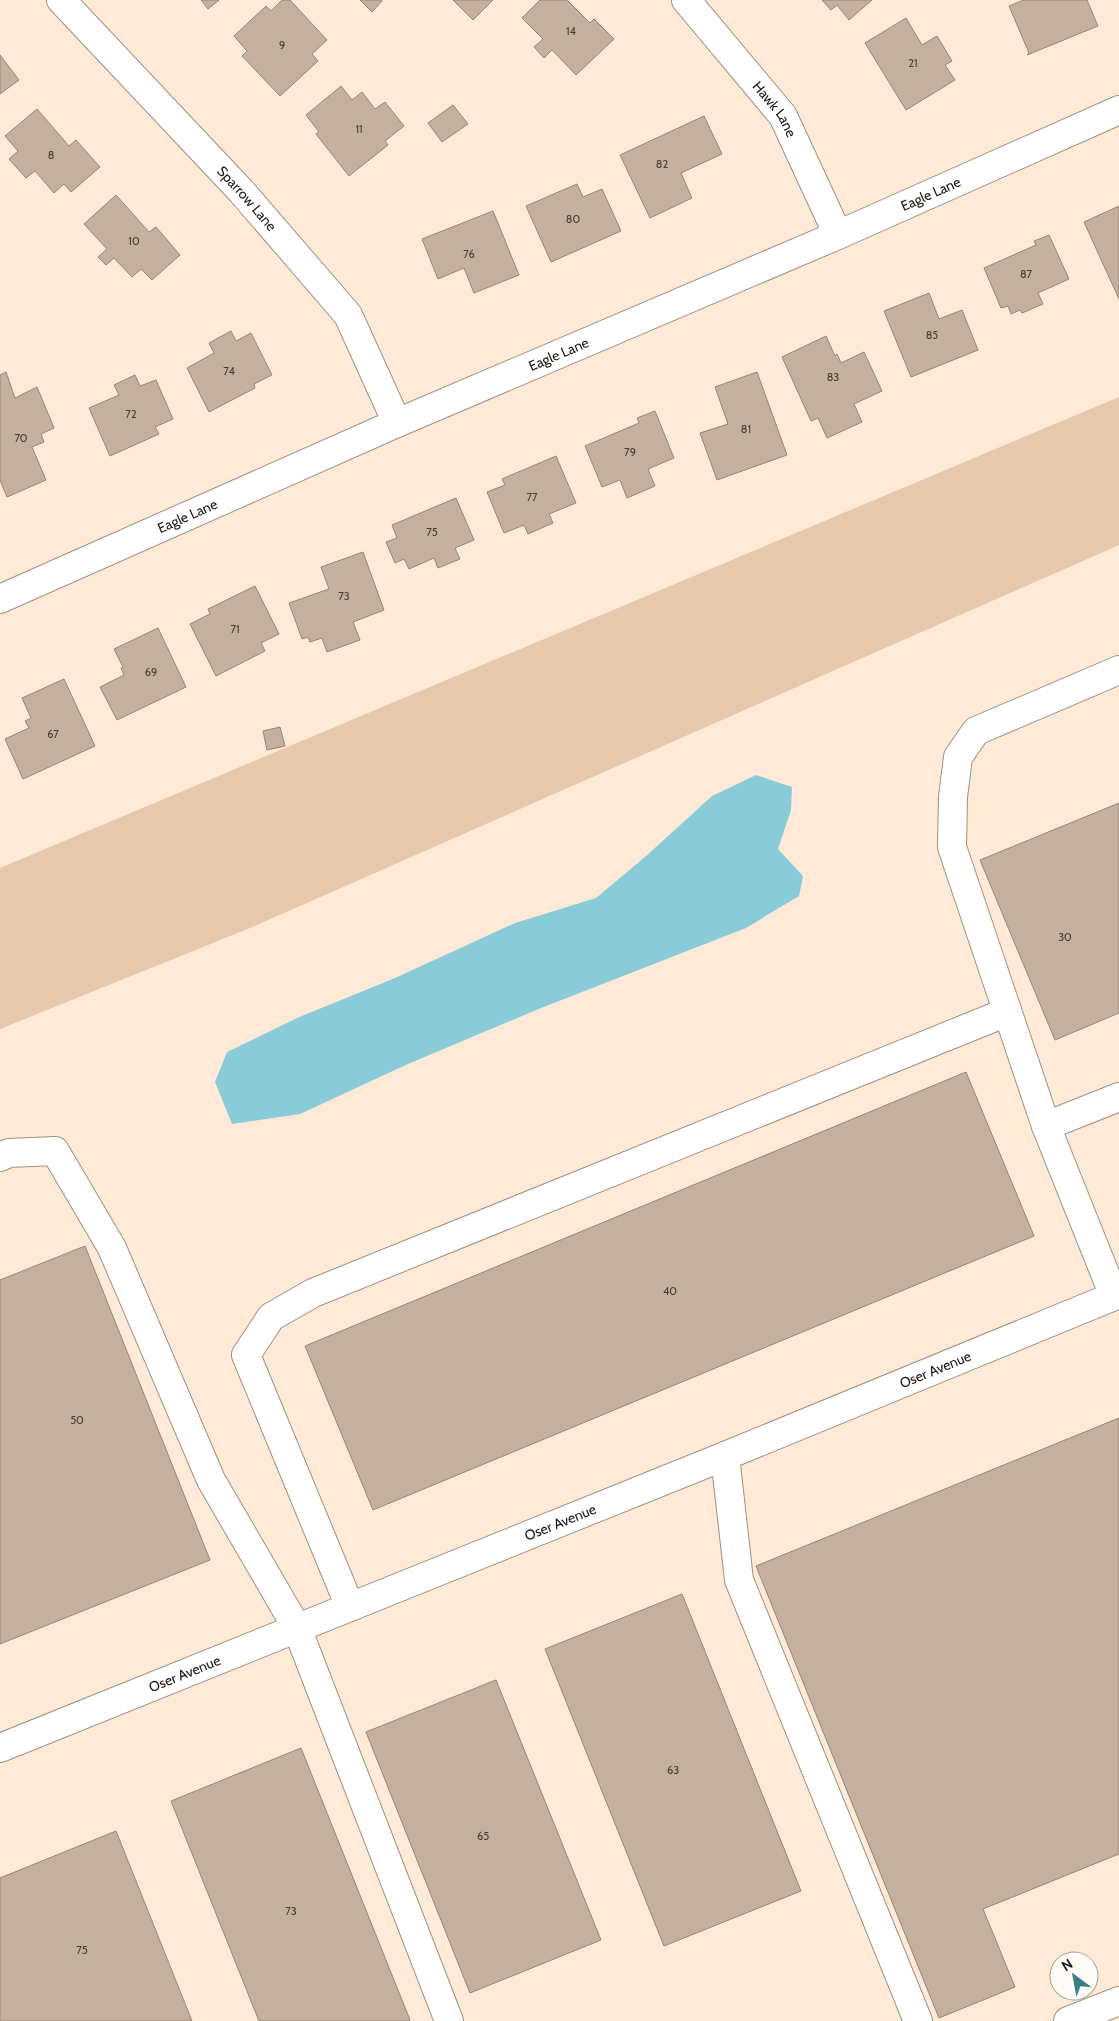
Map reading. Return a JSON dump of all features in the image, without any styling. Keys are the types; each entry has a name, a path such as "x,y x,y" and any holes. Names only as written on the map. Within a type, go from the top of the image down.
{"street":[{"name":"Sparrow Lane","path":"61,0 242,192 348,315 397,423"},
{"name":"Hawk Lane","path":"686,0 782,116 838,235"},
{"name":"Eagle Lane","path":"0,599 397,423 838,235 1119,110"},
{"path":"1116,1295 1046,1126 952,847 953,798 958,757 976,731 1119,670"},
{"path":"350,1607 246,1355 271,1318 313,1294 1008,1012"},
{"path":"1046,1126 1119,1097"},
{"path":"0,1157 10,1153 55,1151 112,1248 211,1480 297,1628 449,2021"},
{"name":"Oser Avenue","path":"0,1748 725,1456 1116,1295"},
{"path":"725,1456 739,1580 918,2021"},
{"path":"1068,2021 1119,2001"}],"shaded area":[{"path":"1119,397 1119,545 250,928 0,1029 0,868"}],"water":[{"path":"756,775 792,787 791,810 778,849 803,876 799,896 746,928 541,1008 408,1064 300,1114 232,1124 215,1082 227,1052 297,1018 395,978 515,923 596,898 645,857 712,796"}],"building":[{"path":"201,0 219,0 208,9"},
{"path":"282,0 290,0 327,40 312,54 318,61 280,96 242,56 247,51 234,36 266,6 271,11"},
{"path":"360,0 381,0 382,1 372,12"},
{"path":"453,0 493,0 473,20"},
{"path":"540,0 567,0 590,23 594,19 614,39 576,75 552,50 544,58 534,47 543,39 522,18"},
{"path":"822,0 872,0 849,20 837,5 831,10"},
{"path":"1024,0 1087,0 1098,26 1027,55 1029,53 1009,6"},
{"path":"906,18 922,45 937,36 952,61 945,65 955,80 906,110 865,43"},
{"path":"0,55 19,80 0,94"},
{"path":"341,86 352,100 362,92 375,109 385,102 404,126 385,141 388,145 349,176 316,134 319,132 306,115"},
{"path":"453,105 468,124 442,142 428,123"},
{"path":"37,109 69,146 76,140 100,167 71,192 64,184 54,193 35,171 26,178 9,159 18,151 5,136"},
{"path":"704,116 722,154 681,173 692,198 650,218 620,155"},
{"path":"577,184 583,197 602,189 621,231 551,262 526,206"},
{"path":"116,195 149,232 156,227 180,255 152,280 141,269 132,277 114,258 106,265 98,257 107,249 84,224"},
{"path":"1119,206 1119,299 1084,222"},
{"path":"493,211 519,275 474,293 464,268 438,279 422,239"},
{"path":"1049,235 1069,279 1038,293 1043,304 1022,313 1020,310 1011,314 1008,306 1001,308 984,268 1036,245 1034,241"},
{"path":"929,293 939,319 962,310 978,350 911,377 884,311"},
{"path":"231,331 236,341 251,333 272,375 254,384 255,388 209,412 187,368 214,353 209,343"},
{"path":"826,336 835,356 837,354 841,363 864,352 882,391 854,404 862,422 827,438 818,418 811,421 782,357"},
{"path":"6,372 15,398 37,387 54,428 41,434 44,442 32,447 46,480 7,497 0,480 0,375"},
{"path":"757,372 787,455 717,480 700,433 728,424 715,387"},
{"path":"135,375 140,386 156,380 173,419 155,427 159,434 110,456 89,408 119,395 114,385"},
{"path":"655,411 674,458 648,469 655,486 627,498 620,480 602,487 585,446 639,423 637,418"},
{"path":"556,456 576,503 549,514 553,523 528,534 524,525 504,533 487,492 505,485 502,479"},
{"path":"456,498 474,540 455,548 460,559 438,568 434,558 409,569 404,559 395,563 386,542 397,538 392,525"},
{"path":"363,552 384,610 353,622 360,640 327,652 322,638 310,642 308,637 302,639 289,603 329,589 321,567"},
{"path":"255,586 279,634 261,643 265,651 216,676 190,624 210,614 208,609"},
{"path":"158,628 186,687 117,720 100,687 124,675 121,668 123,667 114,649"},
{"path":"64,679 95,746 23,779 5,739 29,728 25,721 31,718 22,698"},
{"path":"280,727 285,746 267,750 263,731"},
{"path":"1119,803 1119,1013 1055,1040 980,860"},
{"path":"966,1072 1034,1236 373,1510 305,1346"},
{"path":"85,1246 210,1560 0,1644 0,1280"},
{"path":"1119,1418 1119,1854 983,1909 1015,1987 939,2018 756,1566"},
{"path":"682,1594 801,1891 664,1946 545,1649"},
{"path":"496,1680 601,1940 470,1993 366,1732"},
{"path":"301,1748 410,2020 408,2021 259,2021 171,1801"},
{"path":"116,1831 192,2021 0,2021 0,1878"}]}
